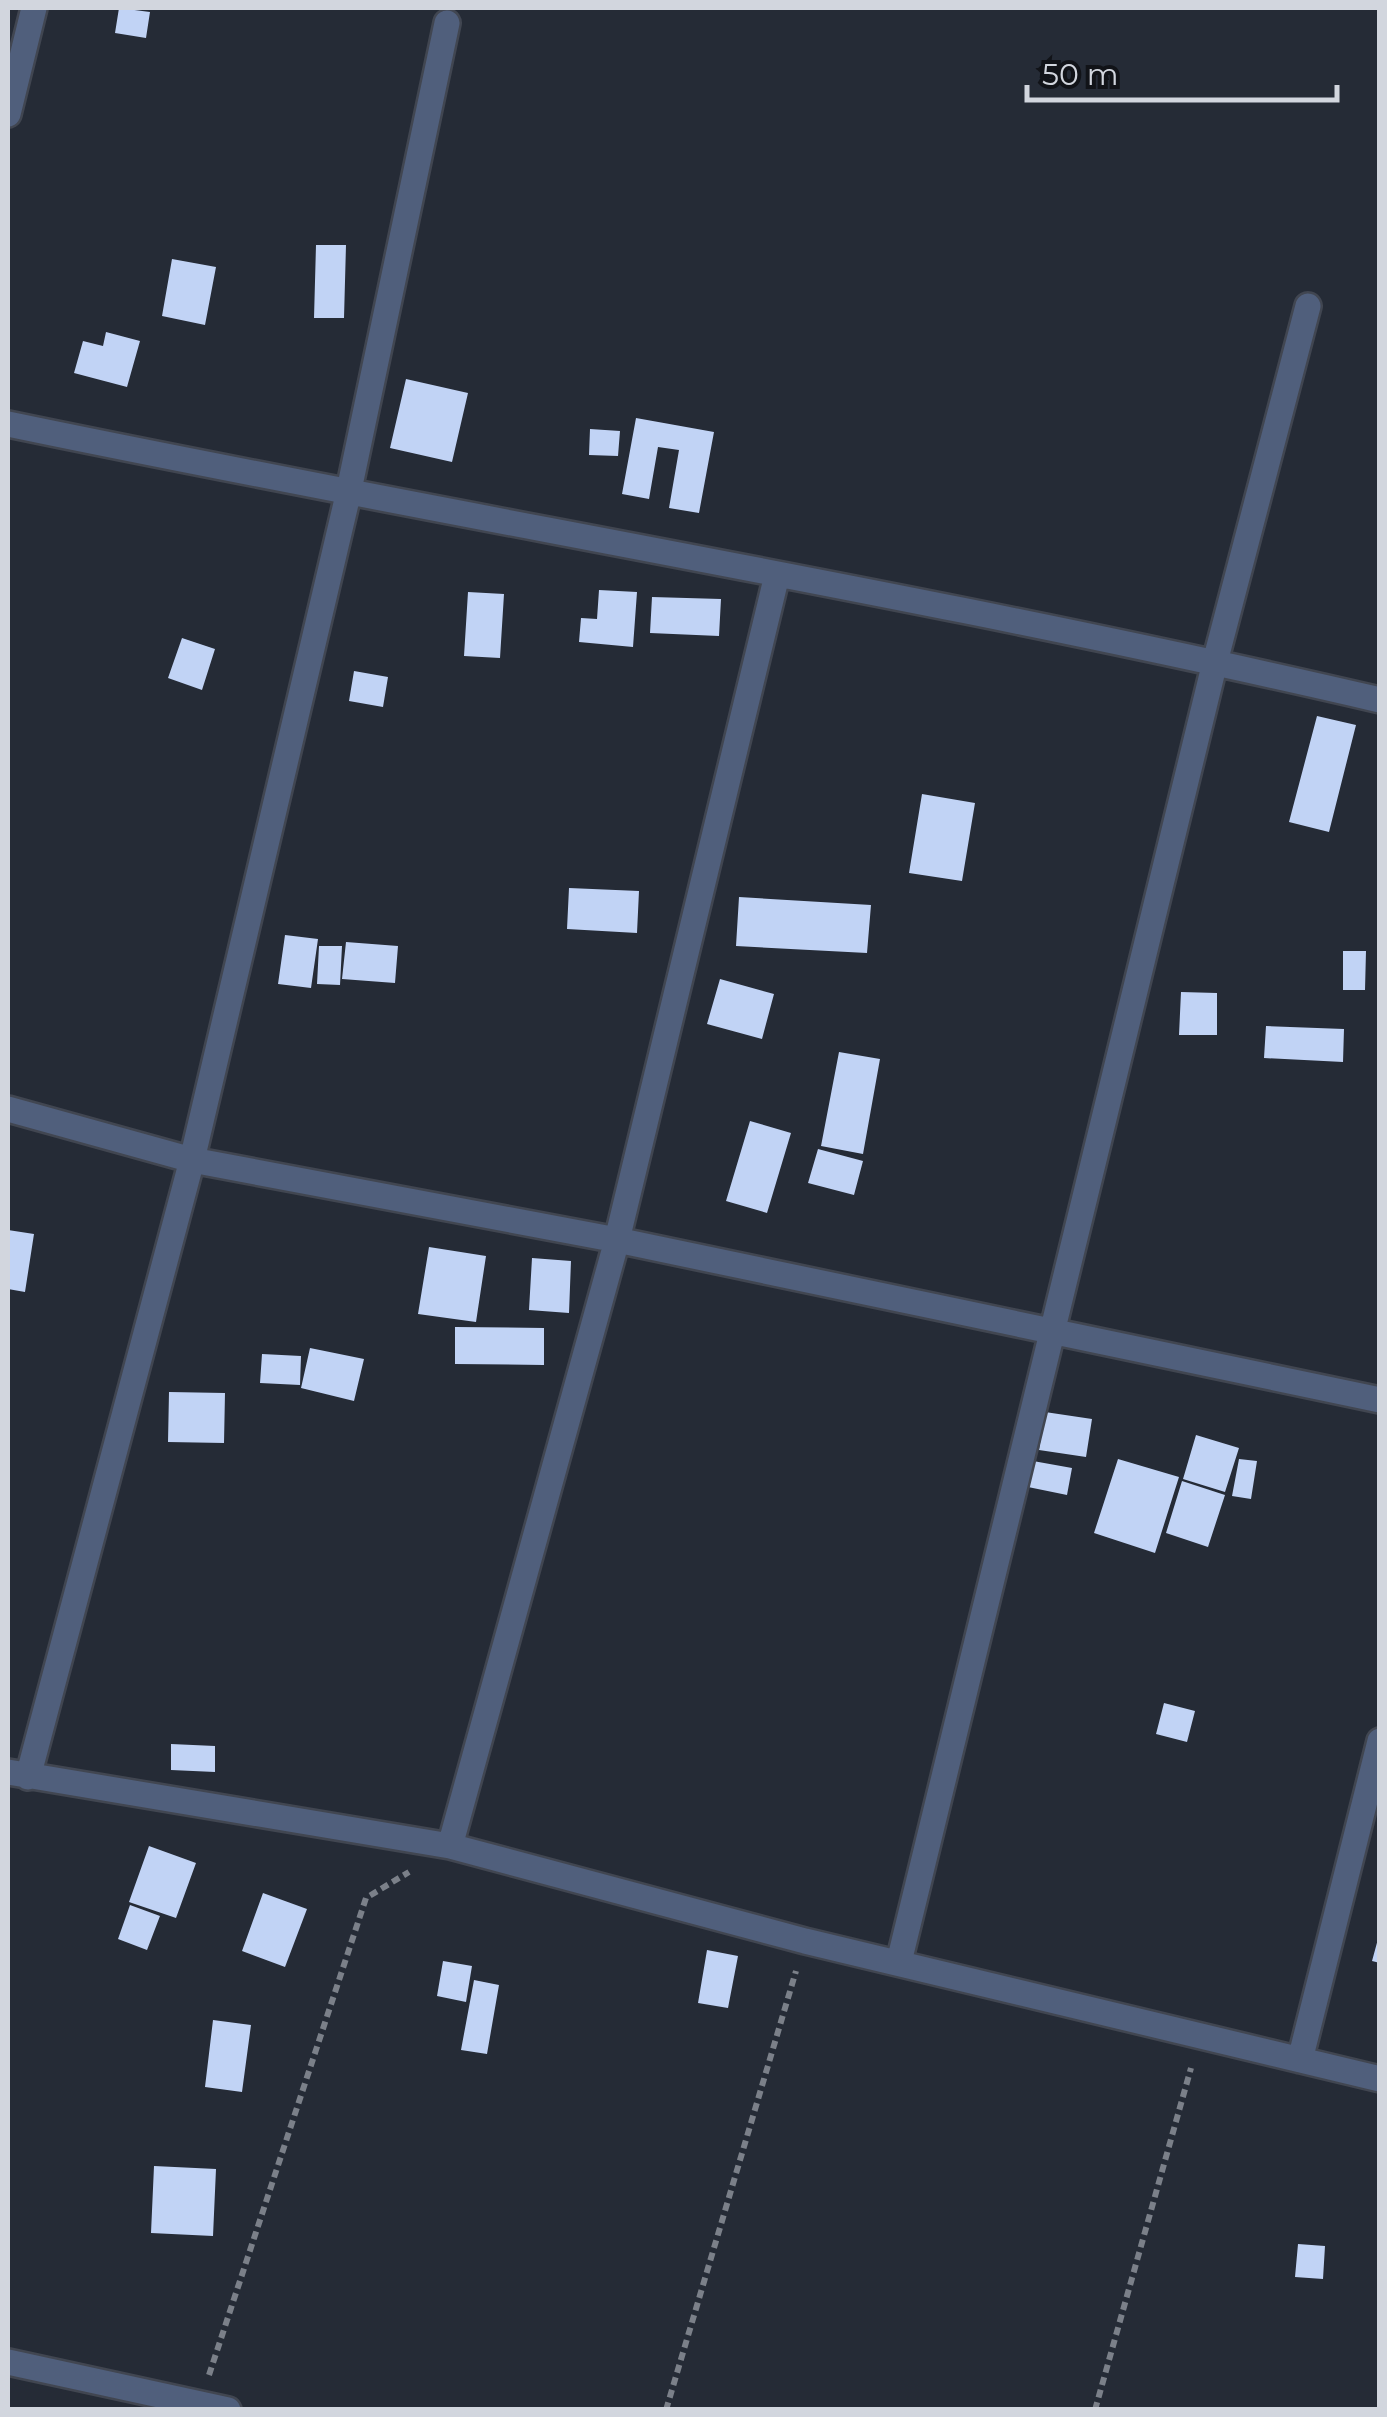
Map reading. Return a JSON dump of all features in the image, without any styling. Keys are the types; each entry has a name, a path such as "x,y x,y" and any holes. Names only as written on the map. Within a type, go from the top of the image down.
{"street":[{"path":"8,114 34,8"},
{"path":"447,23 348,495 192,1160 18,1775 450,1846 805,1941 1199,2038 1380,2078"},
{"path":"899,1962 1215,662 1308,306"},
{"path":"8,424 348,495 777,574 1215,662 1380,700"},
{"path":"450,1846 617,1240 777,574"},
{"path":"8,1109 192,1160 617,1240 1380,1400"},
{"path":"1300,2060 1380,1741"},
{"path":"8,2362 228,2410"}],"path":[{"path":"200,2404 366,1898 450,1846"},
{"path":"666,2410 805,1941"},
{"path":"1095,2410 1199,2038"}],"building":[{"path":"119,8 150,12 146,38 115,33"},
{"path":"316,245 346,245 344,318 314,318"},
{"path":"172,259 216,267 205,325 162,316"},
{"path":"106,332 140,341 127,387 74,373 83,341 103,346"},
{"path":"406,379 468,393 452,462 390,448"},
{"path":"636,418 714,432 699,513 669,508 679,450 658,447 649,499 622,494"},
{"path":"590,429 620,431 618,456 589,455"},
{"path":"599,590 637,592 633,647 579,642 581,618 597,619"},
{"path":"468,592 504,594 500,658 464,656"},
{"path":"652,597 721,599 719,636 650,633"},
{"path":"182,638 215,649 202,690 168,678"},
{"path":"354,671 388,677 383,707 349,701"},
{"path":"1317,716 1356,725 1329,832 1289,822"},
{"path":"922,794 975,803 962,881 909,873"},
{"path":"569,888 639,891 637,933 567,929"},
{"path":"739,897 871,905 867,953 736,946"},
{"path":"285,935 318,939 311,988 278,984"},
{"path":"346,942 398,946 395,983 342,979"},
{"path":"319,946 342,946 340,985 317,984"},
{"path":"1343,951 1366,951 1365,990 1343,990"},
{"path":"720,979 774,994 762,1039 707,1024"},
{"path":"1181,992 1217,993 1217,1035 1179,1035"},
{"path":"1266,1026 1344,1029 1343,1062 1264,1058"},
{"path":"839,1052 880,1059 863,1154 821,1146"},
{"path":"750,1121 791,1133 767,1213 726,1201"},
{"path":"818,1149 863,1161 854,1195 808,1183"},
{"path":"8,1230 34,1234 25,1292 8,1289"},
{"path":"429,1247 486,1256 476,1322 418,1314"},
{"path":"532,1258 571,1261 569,1313 529,1310"},
{"path":"455,1327 544,1328 544,1365 455,1364"},
{"path":"310,1348 364,1359 354,1401 301,1388"},
{"path":"262,1354 301,1356 300,1385 260,1383"},
{"path":"169,1392 225,1393 224,1443 168,1442"},
{"path":"1045,1412 1092,1419 1086,1457 1039,1450"},
{"path":"1196,1435 1239,1448 1225,1492 1183,1479"},
{"path":"1118,1459 1179,1477 1155,1553 1094,1533"},
{"path":"1239,1459 1257,1461 1251,1499 1232,1496"},
{"path":"1033,1461 1072,1468 1067,1495 1028,1487"},
{"path":"1182,1481 1225,1495 1208,1547 1166,1533"},
{"path":"1164,1703 1195,1711 1187,1742 1156,1734"},
{"path":"171,1744 215,1746 215,1772 171,1770"},
{"path":"149,1846 196,1863 176,1918 129,1902"},
{"path":"263,1893 307,1909 285,1967 242,1951"},
{"path":"130,1905 160,1916 147,1950 118,1939"},
{"path":"1380,1939 1380,1963 1372,1961"},
{"path":"707,1950 738,1956 728,2008 698,2003"},
{"path":"443,1961 472,1966 466,2002 437,1996"},
{"path":"474,1980 499,1985 487,2054 461,2050"},
{"path":"213,2020 251,2025 242,2092 205,2087"},
{"path":"154,2166 216,2169 213,2236 151,2233"},
{"path":"1298,2244 1325,2246 1323,2279 1295,2277"}]}
